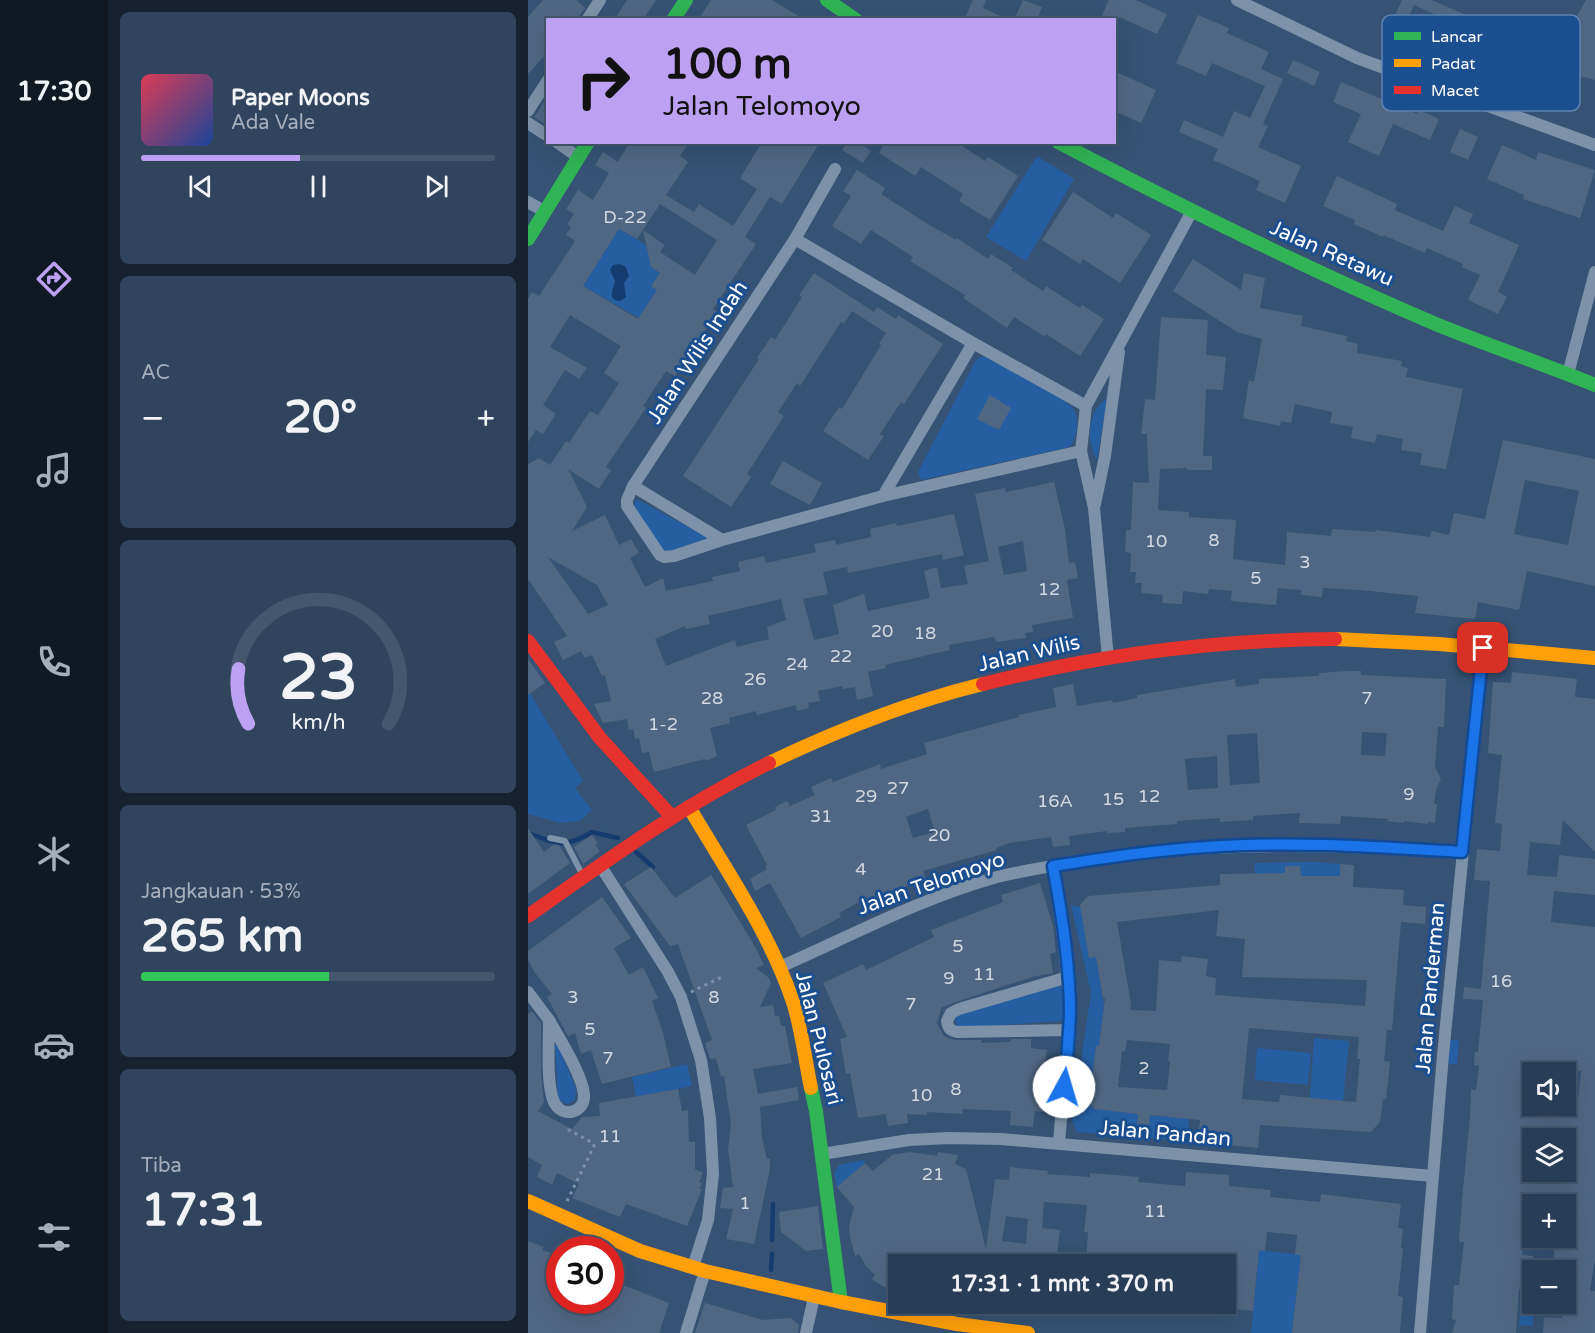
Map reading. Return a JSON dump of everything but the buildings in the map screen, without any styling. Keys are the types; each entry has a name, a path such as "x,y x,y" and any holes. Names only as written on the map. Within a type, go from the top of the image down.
{"main road":[{"path":"674,18 686,0"},
{"path":"827,0 853,18"},
{"path":"528,239 587,144"},
{"name":"Jalan Retawu","path":"1062,144 1192,211 1438,324 1595,385"},
{"name":"Jalan Wilis","path":"528,916 672,817 748,773 804,746 869,720 930,699 994,681 1166,649 1274,640 1414,641 1595,658"},
{"path":"528,641 600,738 672,817"},
{"name":"Jalan Pulosari","path":"689,807 748,906 780,967 794,1005 804,1048 822,1154 841,1302"},
{"path":"528,1201 640,1251 699,1269 957,1328 1028,1333"}],"street":[{"path":"588,18 600,0"},
{"path":"1237,0 1357,58 1382,67"},
{"path":"528,111 546,83"},
{"path":"1502,111 1595,145"},
{"path":"528,123 546,135"},
{"path":"560,144 578,157"},
{"name":"Jalan Wilis Indah","path":"633,486 795,239 835,168"},
{"path":"528,202 544,211"},
{"path":"1108,658 1094,508 1082,451 1086,406 1192,211"},
{"path":"795,239 1086,406"},
{"path":"1568,374 1595,272"},
{"path":"883,496 973,343"},
{"path":"1094,508 1105,456 1121,343"},
{"path":"722,540 633,486 627,506 660,555 670,557 722,540 883,496 1082,451"},
{"name":"Jalan Panderman","path":"1420,1333 1462,852 1483,648"},
{"name":"Jalan Telomoyo","path":"780,967 914,905 999,877 1053,866 1108,857 1207,847 1306,844 1462,852"},
{"path":"600,865 668,972 681,997 701,1060 712,1143 712,1199 686,1333"},
{"path":"1053,866 1068,977 1069,1030 1059,1143"},
{"path":"1068,977 959,1009 951,1013 947,1021 949,1028 958,1032 1069,1030"},
{"path":"528,992 549,1020 575,1070 584,1093 583,1104 578,1111 566,1112 554,1104 551,1090 549,1020"},
{"name":"Jalan Pandan","path":"822,1154 909,1140 949,1138 1059,1143 1433,1176"},
{"path":"806,1333 814,1297"}],"lane":[{"path":"550,838 565,841 583,877"}],"path":[{"path":"681,997 724,976"},
{"path":"560,1216 594,1146 593,1143 569,1130 566,1112"}],"shaded area":[{"path":"1037,156 1074,179 1026,261 986,237"},
{"path":"619,229 646,245 651,267 660,273 651,286 657,290 639,318 583,286"},
{"path":"620,264 626,267 629,276 624,283 626,297 620,301 613,299 612,296 615,281 610,270 613,265"},
{"path":"986,357 1032,382 1072,407 1077,422 1070,447 921,480 918,472 976,360"},
{"path":"1107,398 1097,460 1091,444 1090,427 1095,411"},
{"path":"635,500 709,538 667,552 662,550 634,508"},
{"path":"528,690 583,781 575,788 592,810 580,821 561,823 528,814"},
{"path":"1254,863 1340,864 1340,876 1301,876 1300,866 1286,866 1285,873 1255,874"},
{"path":"1071,905 1081,907 1089,957 1096,957 1104,1006 1089,1103 1094,1109 1138,1114 1136,1137 1077,1132 1072,1121 1091,993"},
{"path":"1053,986 1060,986 1063,994 1064,1009 1061,1021 960,1028 957,1026 955,1018 957,1014"},
{"path":"1314,1038 1349,1041 1343,1101 1310,1098"},
{"path":"1450,1040 1459,1040 1457,1064 1448,1064"},
{"path":"555,1045 558,1046 576,1088 575,1100 568,1104 562,1102 558,1097"},
{"path":"1257,1048 1311,1053 1308,1085 1255,1080"},
{"path":"687,1064 692,1086 636,1097 632,1077"},
{"path":"1150,1115 1189,1119 1187,1141 1148,1138"},
{"path":"864,1160 865,1163 837,1187 834,1173 839,1165"},
{"path":"1259,1250 1301,1255 1292,1333 1251,1333"},
{"path":"1522,1299 1522,1314 1533,1314 1533,1326 1519,1325"}],"waterway":[{"path":"528,833 560,843 574,841 592,832 618,838"},
{"path":"636,852 653,867"},
{"path":"772,1240 773,1204"},
{"path":"771,1270 772,1254"}],"traffic: fast":[{"path":"674,18 686,0"},
{"path":"827,0 853,18"},
{"path":"528,239 587,144"},
{"path":"1062,144 1199,214 1342,282 1438,325 1595,385"},
{"path":"811,1088 841,1302"}],"traffic: slow":[{"path":"1335,639 1439,644 1595,658"},
{"path":"769,763 874,718 928,699 983,684"},
{"path":"689,807 760,927 783,976 799,1023 811,1088"},
{"path":"528,1201 640,1251 705,1271 841,1302 957,1324 1028,1333"}],"traffic: jam":[{"path":"983,684 1071,664 1158,651 1245,642 1335,639"},
{"path":"528,641 600,738 672,817"},
{"path":"528,916 676,815 769,763"}],"route":[{"path":"1064,1087 1070,1012 1068,977 1053,866 1108,857 1207,847 1306,844 1462,852 1483,648"}]}
